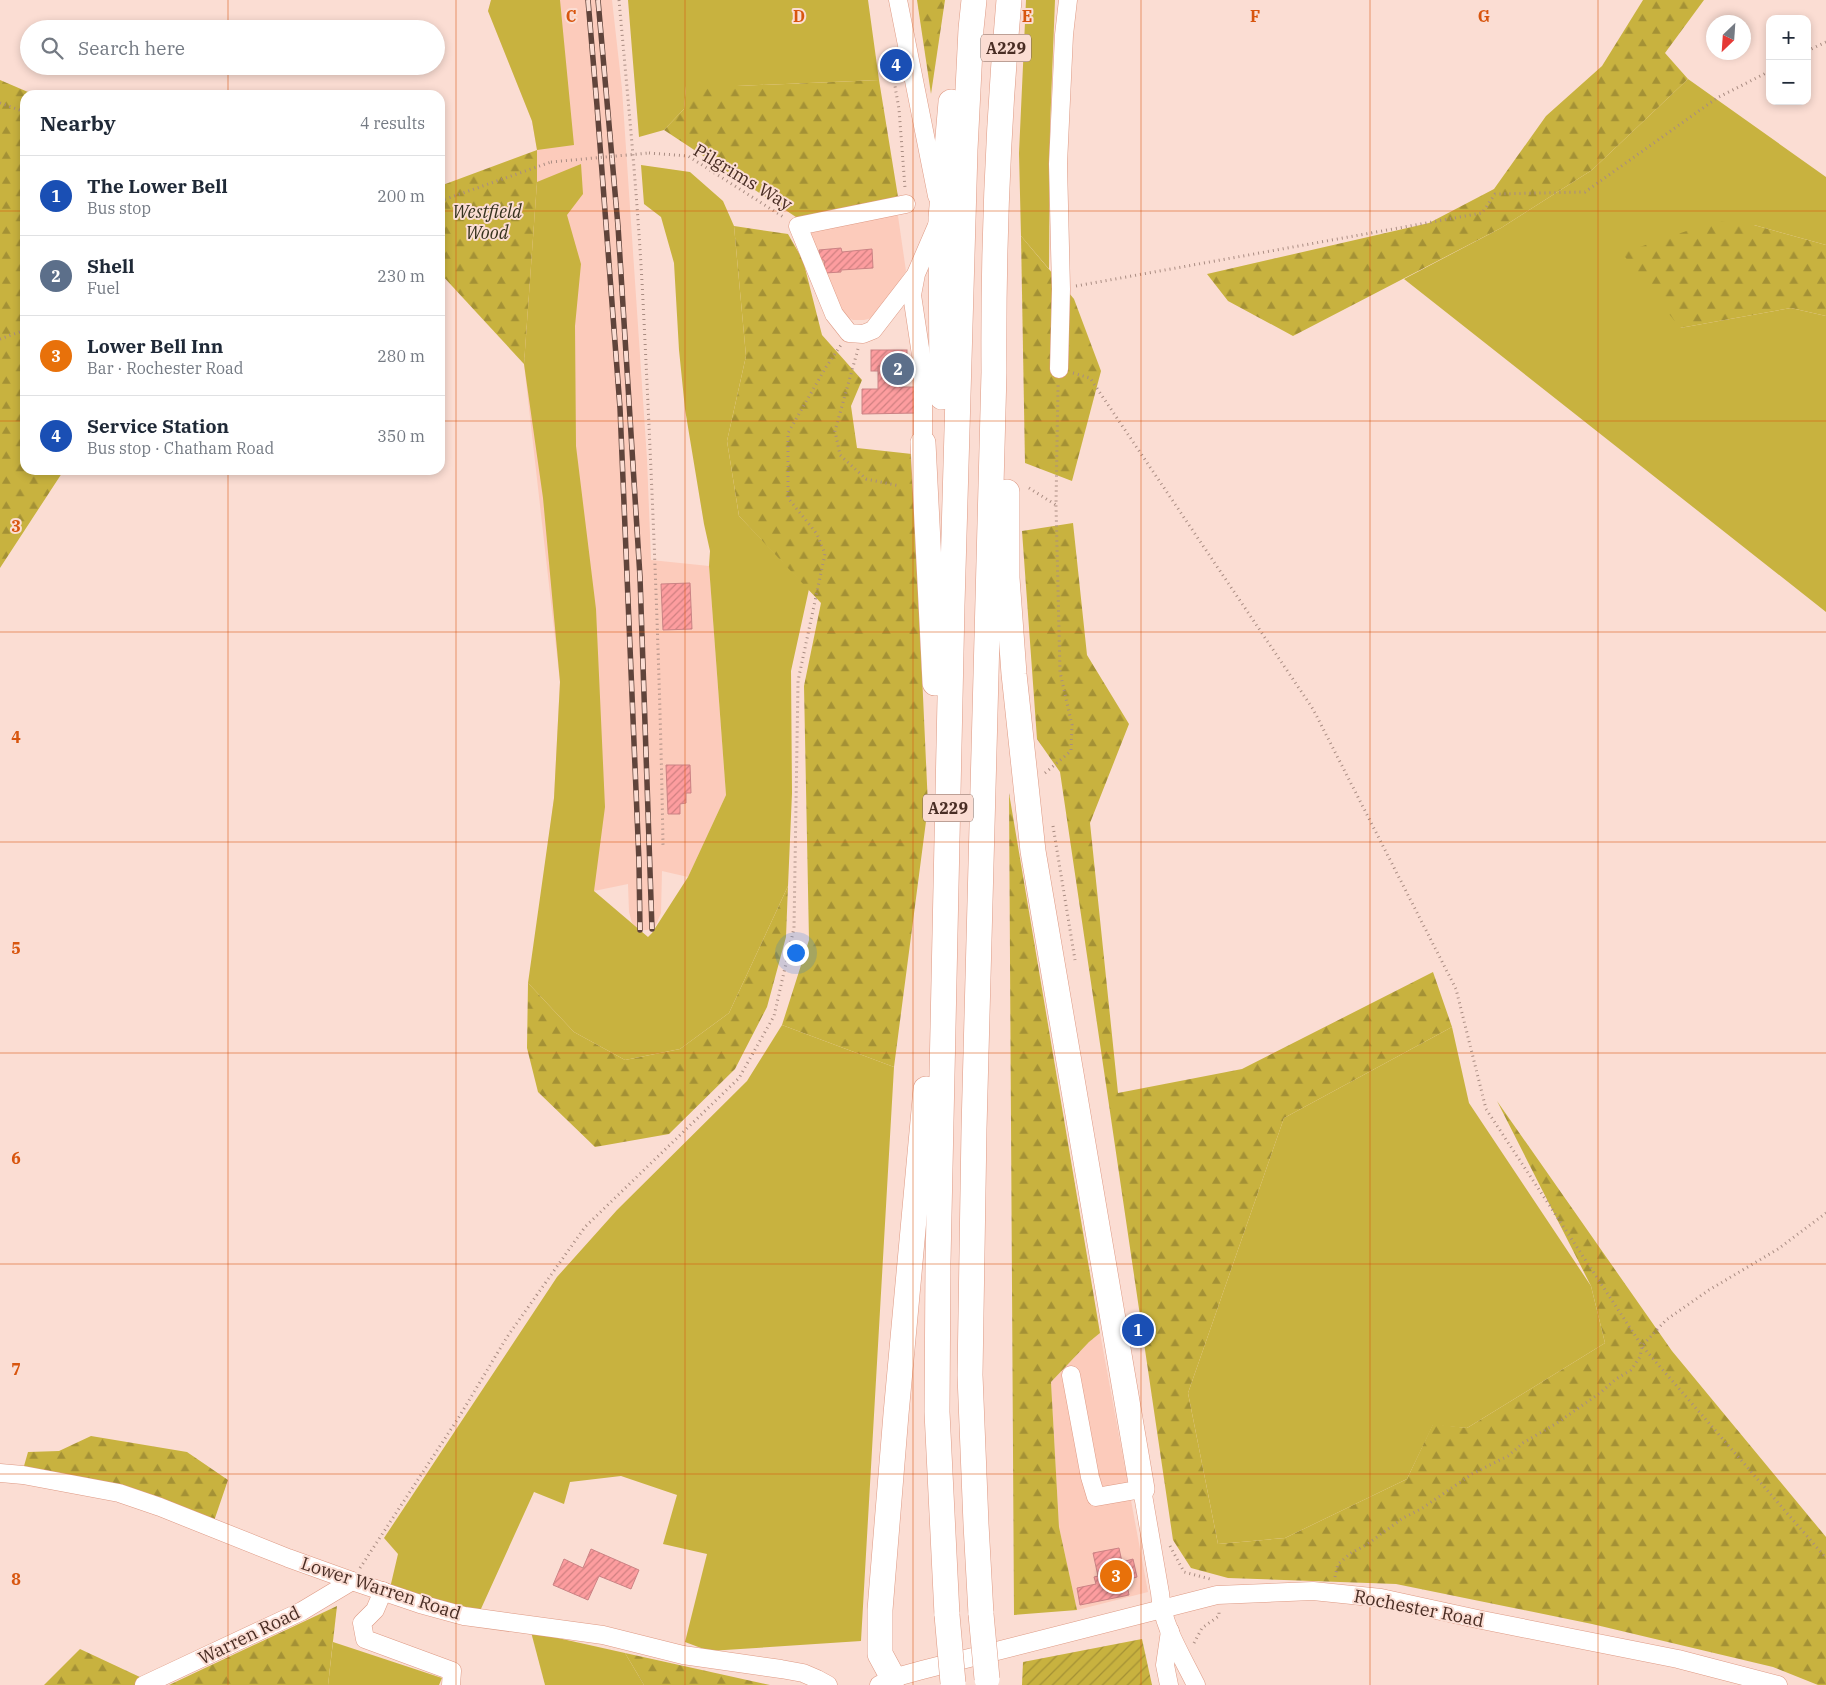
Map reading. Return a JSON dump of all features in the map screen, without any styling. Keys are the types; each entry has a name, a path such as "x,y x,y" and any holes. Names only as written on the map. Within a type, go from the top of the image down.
{"highway":[{"path":"952,605 941,501 941,218 960,0"},
{"name":"A229","path":"953,1684 947,1616 937,1412 938,1243 952,605 965,150 974,0"},
{"name":"A229","path":"987,1682 976,1524 970,1375 974,1129 994,372 996,179 1010,0"},
{"path":"994,372 1007,414 1009,597 1014,674 1033,851 1142,1489"},
{"path":"923,443 946,890"},
{"path":"886,1682 880,1654 881,1600 895,1424 928,1074 943,1031"}],"street":[{"path":"898,0 941,218 916,274 912,295 923,368 923,443"},
{"path":"1059,369 1061,289 1058,164 1064,35 1068,0"},
{"path":"906,204 798,226 834,314 856,333 873,330 916,274"},
{"path":"1071,1375 1090,1477 1096,1497 1142,1489 1161,1608 1196,1685"},
{"name":"Lower Warren Road","path":"0,1473 23,1475 119,1493 352,1581 420,1604 464,1616 603,1635 683,1654 803,1673 828,1685"},
{"name":"Warren Road","path":"144,1685 302,1611 352,1581"},
{"path":"383,1591 375,1610 362,1624 366,1639 452,1671 451,1685"},
{"name":"Rochester Road","path":"886,1682 1161,1608 1217,1595 1313,1591 1381,1598 1678,1659 1778,1685"},
{"path":"1169,1685 1165,1665 1170,1631"}],"path":[{"path":"618,0 643,300 652,476 663,845"},
{"path":"1811,49 1826,42"},
{"path":"888,45 899,109 906,204"},
{"path":"1061,289 1482,213 1495,194 1585,192 1716,98 1766,73"},
{"path":"0,103 20,110"},
{"name":"Pilgrims Way","path":"445,199 551,162 649,153 688,156 798,226"},
{"path":"0,340 20,332"},
{"path":"856,333 835,431 840,455 866,479 900,486"},
{"path":"352,1581 458,1417 507,1337 586,1227 739,1078 774,1016 794,928 798,681 825,554 817,534 788,498 788,433 826,367 856,333"},
{"path":"1044,773 1071,751 1072,725 1060,672 1056,505 1059,369 1090,378 1313,709 1456,989 1486,1109 1642,1346 1826,1558"},
{"path":"1029,488 1056,505"},
{"path":"1335,1576 1338,1564 1351,1553 1366,1545 1403,1518 1421,1509 1472,1474 1508,1456 1523,1442 1557,1424 1616,1379 1632,1370 1640,1357 1642,1346 1666,1320 1709,1290 1778,1249 1826,1213"},
{"path":"1197,1650 1194,1642 1202,1628 1219,1616"}],"shaded area":[{"path":"491,0 612,0 622,89 647,459 651,560 709,566 726,795 688,877 662,871 661,913 655,927 647,930 640,930 632,923 629,912 628,884 594,891 543,882 554,798 560,682 524,364 537,182 537,150 532,121 488,11"},
{"path":"898,216 906,271 876,317 853,320 844,315 835,305 806,227"},
{"path":"1100,1333 1148,1592 1077,1610 1059,1527 1051,1382"}],"green space":[{"path":"491,0 560,0 574,145 537,150 532,121 488,11"},
{"path":"628,0 868,0 879,80 737,86 686,86 684,109 664,130 639,137"},
{"path":"917,0 945,0 931,94"},
{"path":"1026,0 1055,0 1050,128 1049,269 1021,236 1019,153"},
{"path":"1643,0 1704,0 1665,53 1688,79 1592,170 1501,228 1293,336 1228,301 1207,274 1429,223 1494,189 1546,116 1602,66"},
{"path":"1688,79 1826,177 1826,245 1754,225 1680,328 1791,308 1826,316 1826,612 1404,279 1501,228 1592,170"},
{"path":"0,80 23,90 20,90 20,475 61,475 0,568"},
{"path":"879,80 899,203 802,221 664,130 684,109 686,86 737,86"},
{"name":"Westfield Wood","path":"537,150 537,182 524,364 445,278 445,184"},
{"path":"581,164 583,194 567,215 581,264 575,326 576,446 596,609 605,807 594,891 648,937 688,877 726,795 709,566 710,551 685,409 679,350 674,263 661,217 644,204 641,165 690,172 723,201 734,226 746,356 727,441 739,516 809,589 791,671 792,793 788,886 729,1013 680,1049 625,1060 574,1032 528,983 554,798 560,682 543,498 524,364 537,182"},
{"path":"1716,221 1754,225 1826,245 1826,316 1791,308 1680,328 1622,253"},
{"path":"734,226 788,234 803,260 822,335 862,380 851,406 857,448 912,454 928,806 894,1067 782,1025 809,940 804,686 821,603 739,516 727,441 746,356"},
{"path":"1021,236 1074,299 1101,371 1072,481 1025,463"},
{"path":"1073,523 1087,655 1129,724 1090,823 1118,1093 1242,1069 1433,972 1452,1027 1284,1118 1188,1393 1218,1544 1285,1538 1407,1479 1433,1424 1467,1428 1605,1343 1591,1286 1497,1101 1672,1351 1826,1537 1826,1685 1818,1685 1773,1667 1592,1624 1396,1584 1228,1578 1191,1568 1173,1540 1060,772 1037,739 1022,531"},
{"path":"1009,793 1100,1333 1051,1382 1059,1527 1077,1610 1014,1615"},
{"path":"788,886 786,937 767,1007 735,1069 669,1134 595,1147 538,1092 527,1048 528,983 574,1032 625,1060 680,1049 729,1013"},
{"path":"782,1025 894,1067 861,1641 709,1651 685,1642 707,1554 663,1544 677,1495 621,1476 570,1482 564,1504 534,1492 480,1611 390,1588 398,1554 384,1538 557,1277 617,1210 747,1081"},
{"path":"1452,1027 1469,1103 1591,1286 1605,1343 1467,1428 1433,1425 1407,1479 1285,1538 1218,1544 1188,1393 1284,1118"},
{"path":"91,1436 187,1452 228,1480 214,1521 24,1466 28,1452 59,1451"},
{"path":"337,1606 328,1685 169,1685"},
{"path":"531,1632 625,1653 644,1685 545,1685"},
{"path":"1142,1639 1152,1685 1022,1685 1023,1662"},
{"path":"333,1642 442,1678 439,1685 328,1685"},
{"path":"80,1649 157,1685 44,1685"},
{"path":"625,1653 770,1685 644,1685"}],"building":[{"path":"841,248 842,252 872,249 873,268 825,273 824,260 820,260 819,250"},
{"path":"871,350 907,350 907,371 871,371"},
{"path":"899,365 899,387 917,387 918,413 862,414 862,389 878,389 878,366"},
{"path":"690,583 692,629 663,630 661,584"},
{"path":"666,765 690,765 691,793 686,793 686,803 680,804 680,814 668,814"},
{"path":"1119,1548 1122,1562 1133,1559 1137,1577 1126,1580 1129,1595 1080,1605 1077,1588 1096,1584 1094,1577 1098,1576 1093,1553"},
{"path":"591,1549 639,1570 631,1589 599,1576 588,1600 553,1585 564,1559 583,1568"}],"railway":[{"path":"588,0 620,408 639,862 640,930"},
{"path":"598,0 618,226 640,577 652,929"}],"place":[{"name":"Service Station","path":"896,65"},
{"name":"Shell","path":"898,369"},
{"name":"The Lower Bell","path":"1138,1330"},
{"name":"Lower Bell Inn","path":"1116,1576"}]}
